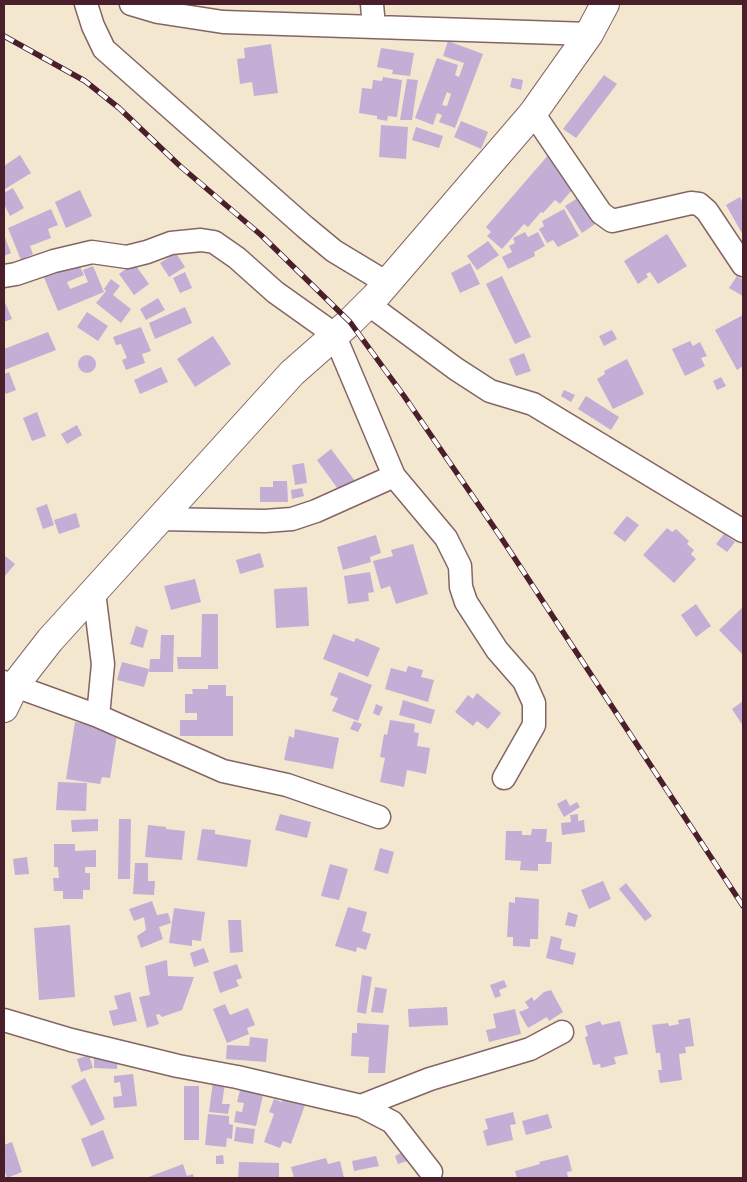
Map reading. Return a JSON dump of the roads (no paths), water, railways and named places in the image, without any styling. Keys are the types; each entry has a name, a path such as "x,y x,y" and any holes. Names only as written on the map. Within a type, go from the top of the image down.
{"main road":[{"path":"7,692 50,640 292,372 350,322 387,283 533,112 589,34 605,4"}],"street":[{"path":"86,4 93,26 104,48 312,233 334,251 387,283"},
{"path":"131,4 158,12 224,22 589,34"},
{"path":"224,22 236,4"},
{"path":"372,4 374,27"},
{"path":"533,112 601,214 612,221 691,203 699,204 707,211 743,264"},
{"path":"4,276 92,252 127,257 170,243 201,240 214,242 237,258 276,292 334,334 394,476 446,538 460,566 461,587 466,602 497,650 524,681 534,703 534,725 504,778"},
{"path":"368,304 456,369 490,391 533,404 740,523"},
{"path":"158,519 265,521 292,519 316,511 394,476"},
{"path":"94,592 103,664 98,716"},
{"path":"7,692 98,716 223,771 287,785 378,817"},
{"path":"4,1020 71,1040 178,1066 254,1080 361,1106 392,1122 431,1172"},
{"path":"361,1106 430,1079 530,1048 562,1032"}],"railway":[{"path":"4,36 85,81 119,108 180,166 261,235 350,322 404,396 500,536 743,906"}]}
